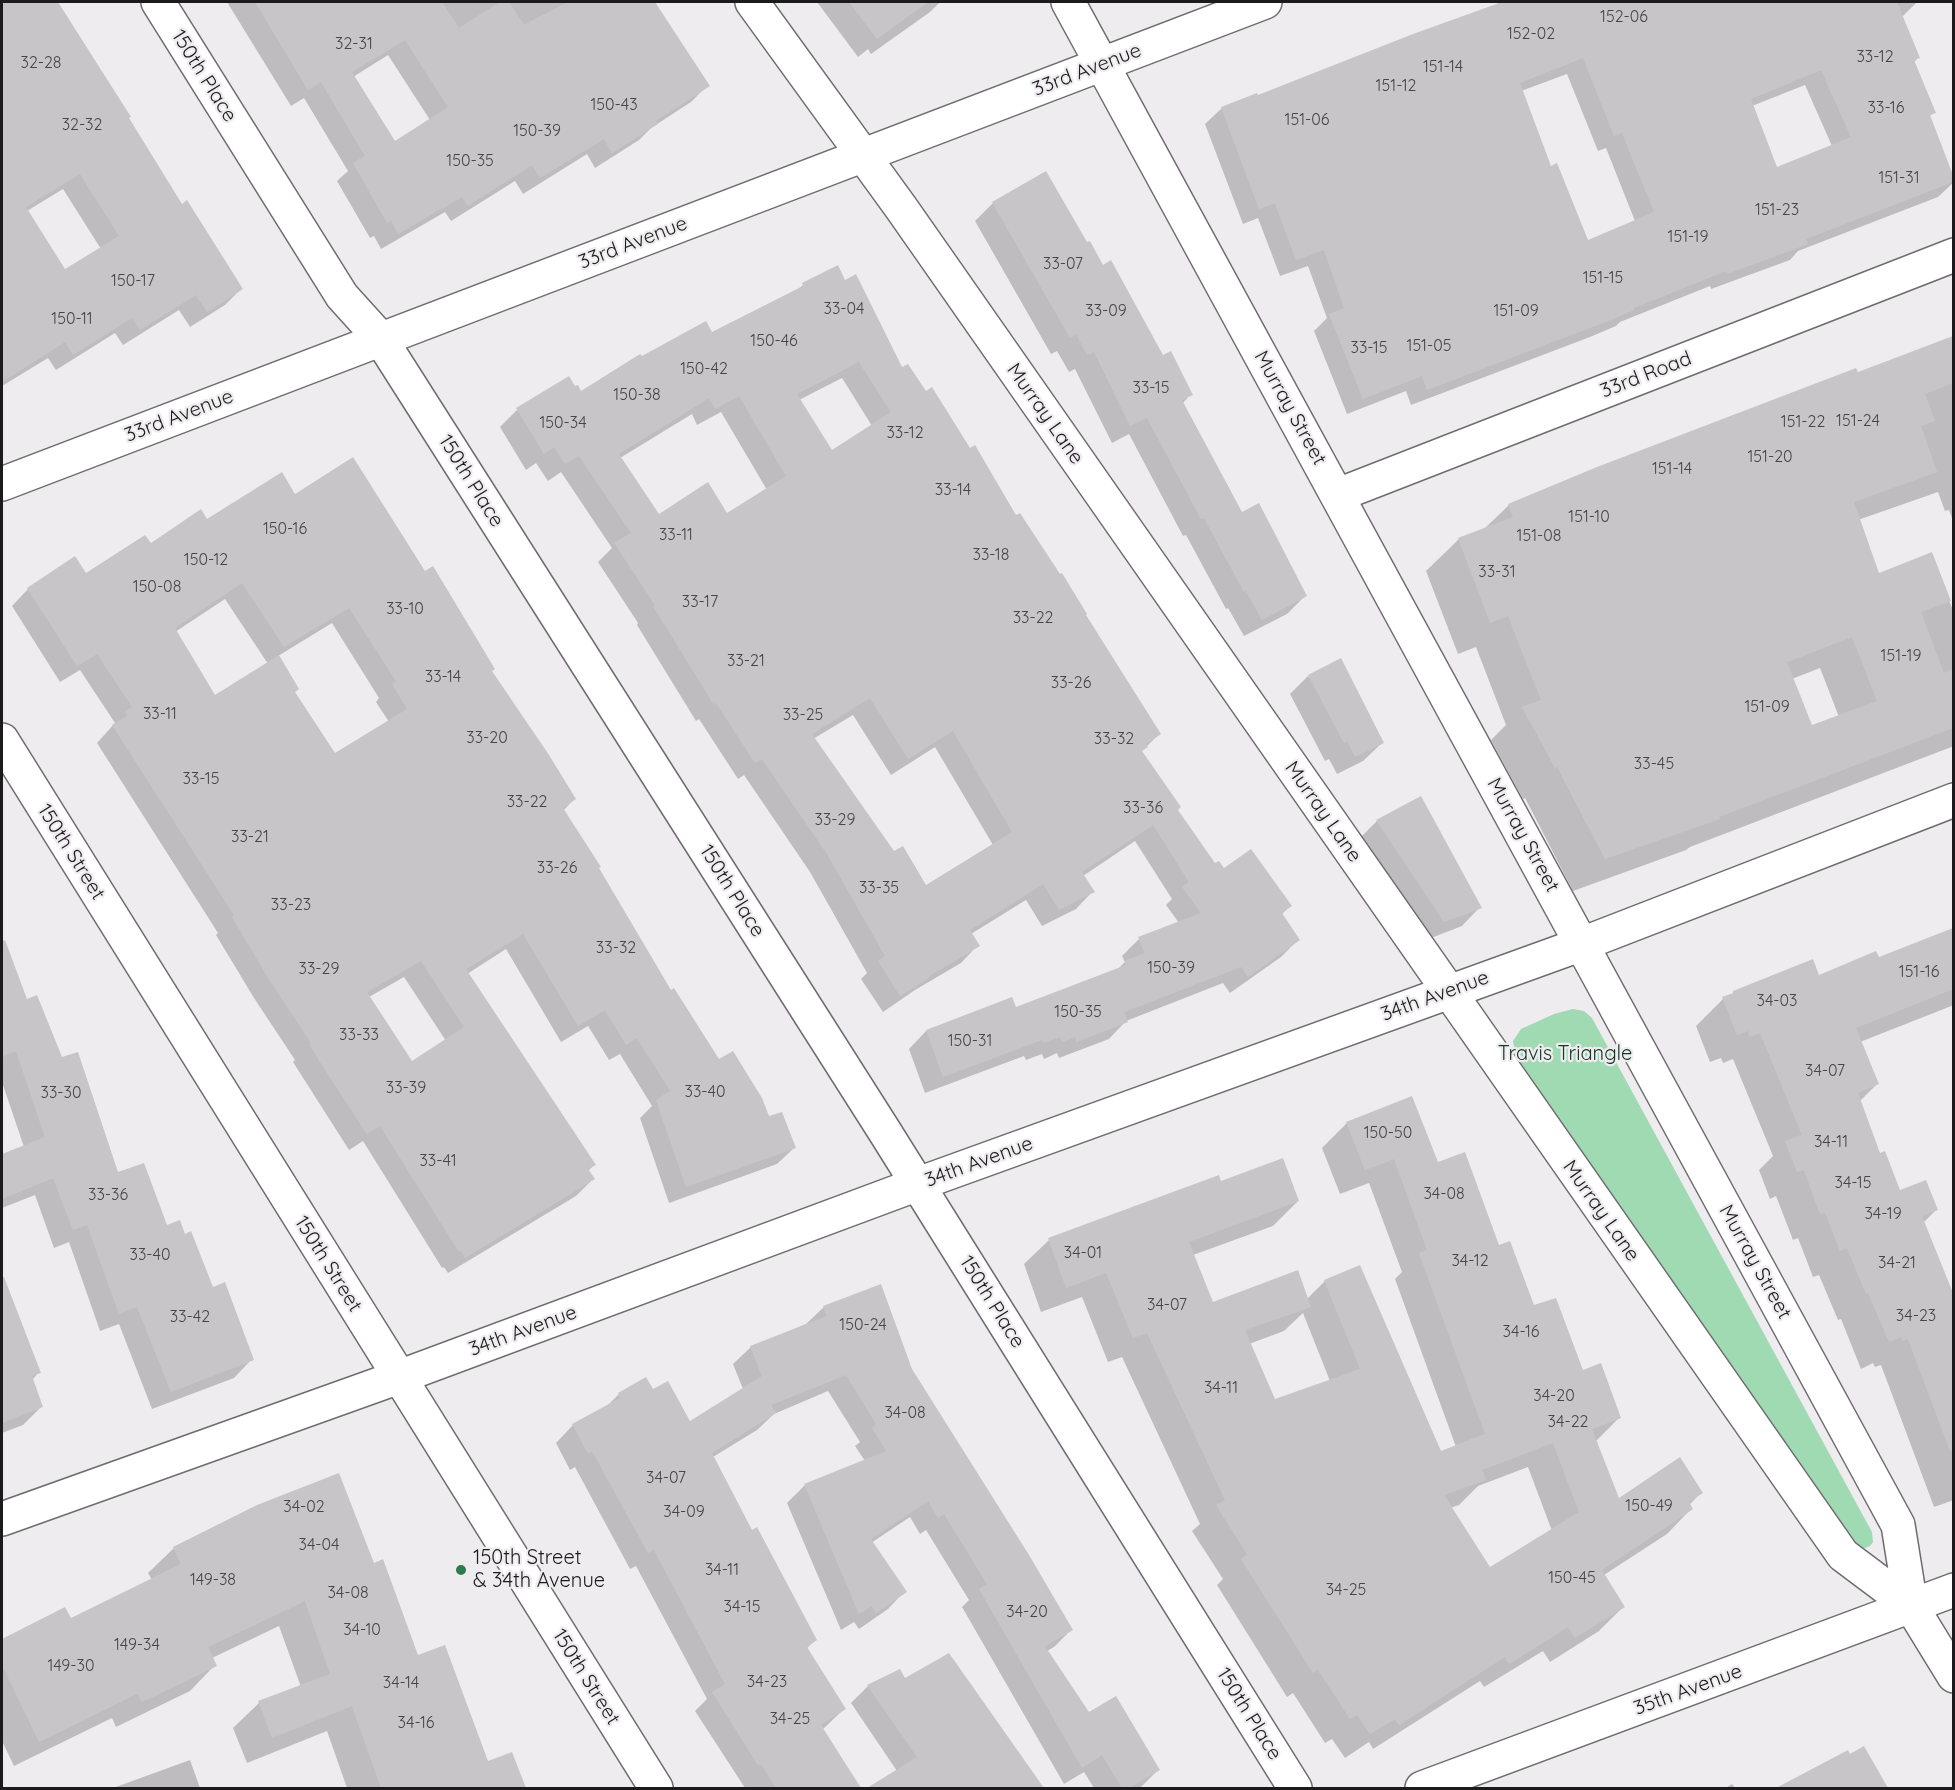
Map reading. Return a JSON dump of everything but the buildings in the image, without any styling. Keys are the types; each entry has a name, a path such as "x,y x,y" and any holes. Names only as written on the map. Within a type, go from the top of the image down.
{"street":[{"name":"150th Place","path":"158,2 342,296 380,338 918,1184 1295,1788"},
{"name":"Murray Lane","path":"752,2 864,156 1843,1555 1911,1606"},
{"name":"Murray Street","path":"1068,2 1899,1525 1911,1606 1953,1676"},
{"name":"33rd Avenue","path":"2,484 1265,2"},
{"name":"33rd Road","path":"1338,495 1953,255"},
{"name":"150th Street","path":"2,740 656,1788"},
{"name":"34th Avenue","path":"2,1519 399,1377 918,1184 1582,944 1953,800"},
{"name":"35th Avenue","path":"1422,1788 1953,1590"}],"green space":[{"name":"Travis Triangle","path":"1573,1009 1584,1011 1592,1018 1872,1532 1873,1542 1870,1546 1860,1550 1846,1540 1516,1056 1513,1041 1521,1029 1554,1014"}],"place":[{"name":"150th Street & 34th Avenue","path":"461,1570"}]}
